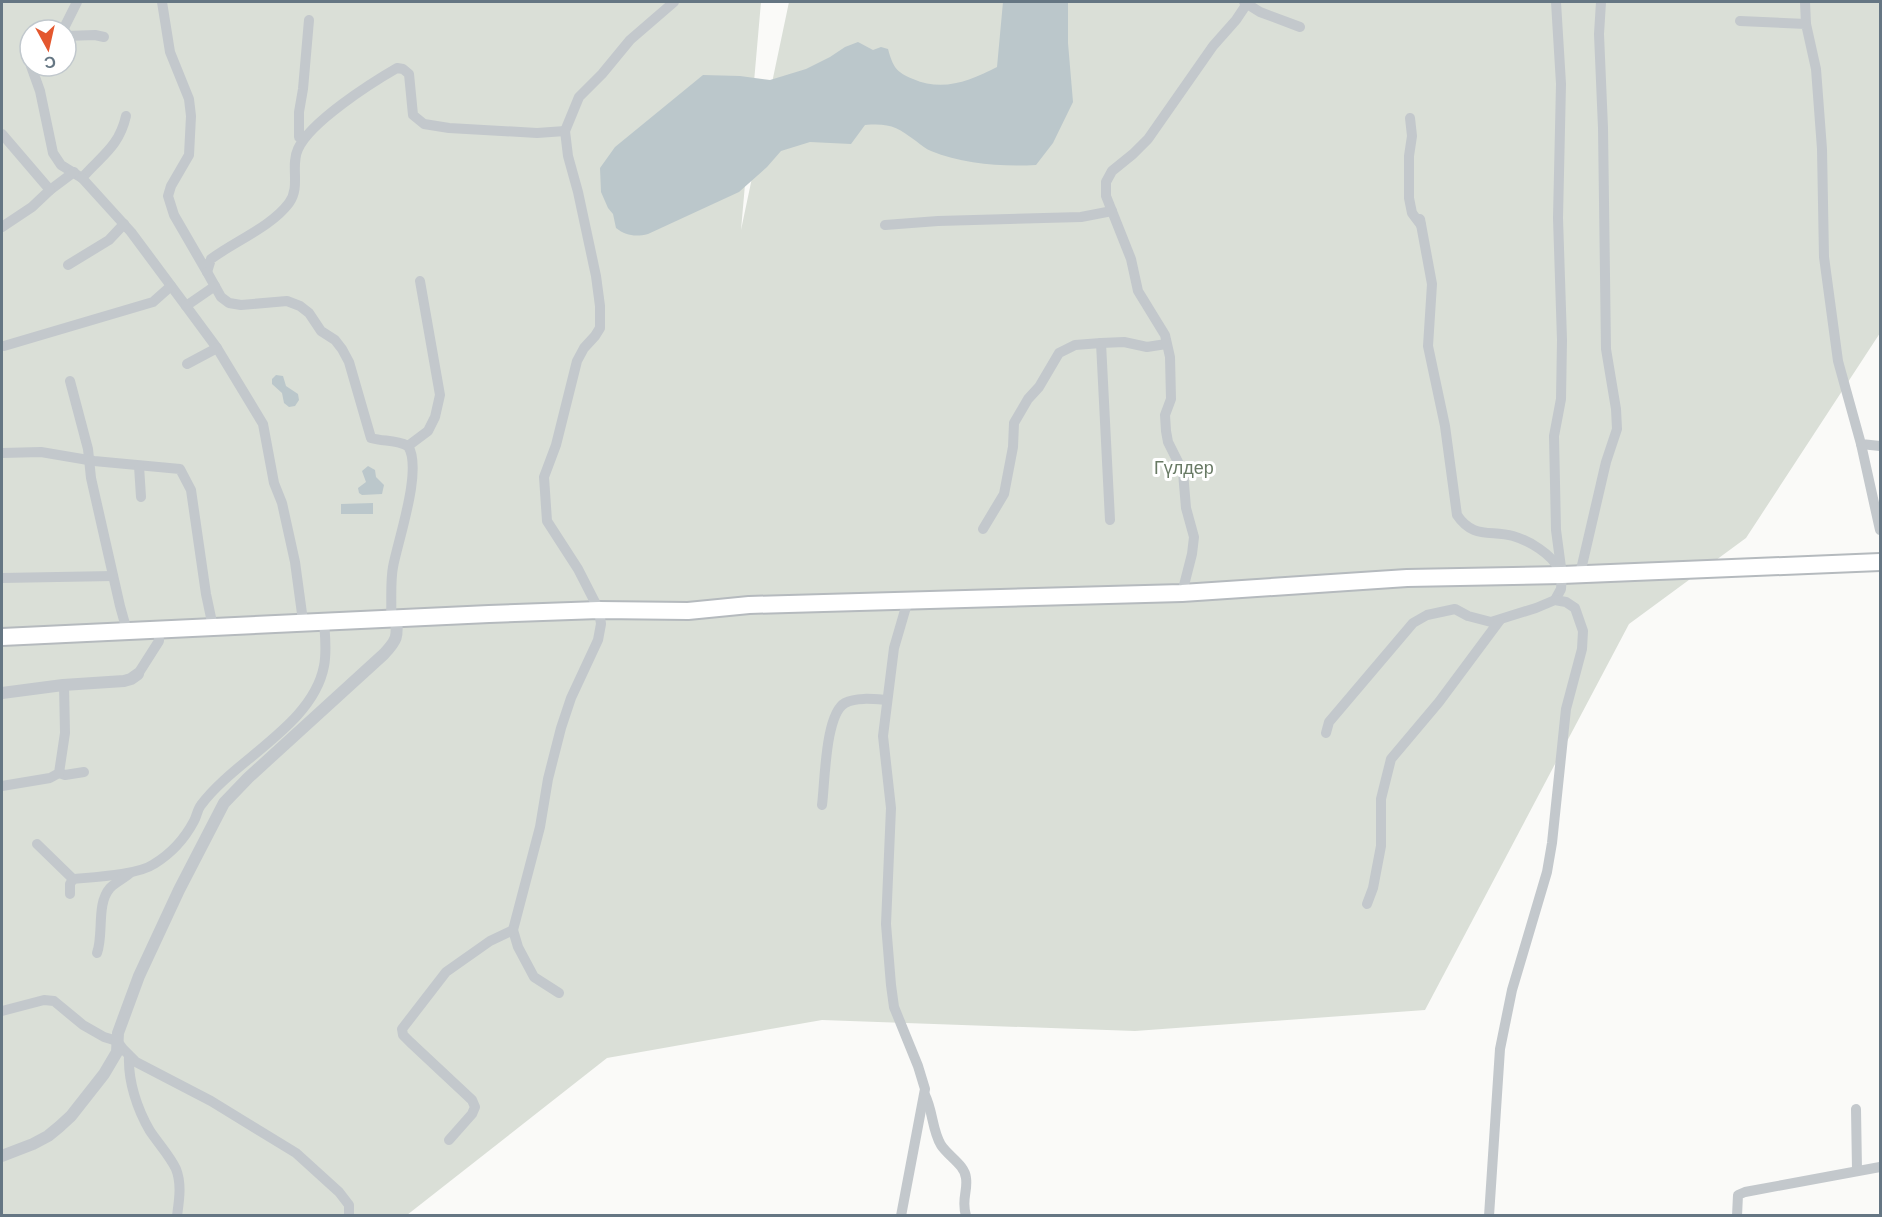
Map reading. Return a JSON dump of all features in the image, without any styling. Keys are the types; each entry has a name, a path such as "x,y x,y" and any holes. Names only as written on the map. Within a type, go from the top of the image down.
{"main road":[{"path":"2,637 303,621 599,610 688,611 749,605 1182,593 1407,578 1562,575 1881,562"}],"street":[{"path":"69,18 77,2"},
{"path":"2,1156 48,1136 71,1116 104,1074 117,1052 118,1033 139,976 179,890 224,803 248,778 384,654 396,641 398,635 394,618 392,570 410,502 412,452 408,446 396,440 371,438 359,404 349,362 342,349 321,331 309,313 300,306 287,301 241,305 229,303 215,286 174,215 168,196 171,186 189,155 191,116 189,99 170,52 162,2"},
{"path":"559,993 534,977 518,946 513,930 540,827 548,779 561,728 571,698 600,633 601,624 599,610 545,514 544,477 556,445 577,361 600,328 596,276 568,156 565,131 579,96 602,74 630,40 674,2"},
{"path":"1182,593 1194,537 1186,508 1183,472 1168,442 1166,431 1166,415 1170,399 1170,357 1161,328 1138,291 1131,259 1106,196 1106,182 1112,171 1148,139 1247,2 1260,12 1299,27"},
{"path":"1555,600 1561,589 1562,575 1556,530 1554,436 1561,399 1562,349 1558,218 1561,84 1557,2"},
{"path":"1580,574 1595,507 1617,429 1606,349 1604,151 1599,34 1601,2"},
{"path":"1805,2 1806,24 1815,69 1822,149 1824,257 1838,361 1861,444 1881,530"},
{"path":"303,139 299,136 298,129 309,20"},
{"path":"1740,21 1806,24"},
{"path":"78,36 105,37"},
{"path":"207,272 211,259 252,234 287,206 295,189 295,162 297,150 303,139 324,118 398,68 409,74 413,115 424,124 449,128 537,133 565,131"},
{"path":"35,78 52,153 61,165 78,175 124,224 217,348 263,424 274,483 282,503 295,562 303,621"},
{"path":"2,227 32,207 50,190 98,163 109,152 122,131 126,116"},
{"path":"1410,118 1412,135 1409,156 1409,198 1412,213 1421,222 1432,284 1428,346 1445,426 1457,515 1472,530 1483,534 1512,536 1538,549 1553,558 1562,575"},
{"path":"2,134 50,190"},
{"path":"885,225 938,221 1081,217 1112,211"},
{"path":"68,265 109,240 124,224"},
{"path":"408,446 428,431 435,417 440,395 420,281"},
{"path":"4,346 153,302 171,286"},
{"path":"186,306 215,286"},
{"path":"983,529 1004,494 1013,447 1014,423 1059,353 1076,345 1124,342 1147,347 1166,344"},
{"path":"1101,343 1110,520"},
{"path":"187,364 217,348"},
{"path":"70,381 88,449 91,478 127,631"},
{"path":"1861,444 1881,446"},
{"path":"2,453 41,452 88,460 180,469 191,490 213,627"},
{"path":"139,466 141,497"},
{"path":"2,578 113,576"},
{"path":"908,600 894,648 883,736 891,808 886,924 891,986 894,1006 918,1066 938,1138 942,1147 964,1170 966,1177 963,1204 966,1215"},
{"path":"1326,733 1329,722 1413,623 1427,615 1455,609 1481,621 1491,622 1555,600 1566,602 1575,608 1579,616 1583,631 1582,649 1566,709 1547,872 1512,990 1500,1049 1489,1215"},
{"path":"1367,904 1373,888 1381,846 1382,800 1391,759 1439,702 1500,620"},
{"path":"73,879 152,866 177,848 195,820 200,805 231,772 288,724 311,698 324,668 326,640 324,621"},
{"path":"2,693 131,679 138,674 159,641 158,628"},
{"path":"59,773 65,733 64,685"},
{"path":"822,805 829,735 836,711 844,704 854,701 886,700"},
{"path":"2,786 50,778 59,773 65,775 84,772"},
{"path":"37,844 73,879"},
{"path":"97,953 102,934 103,907 108,890 134,870"},
{"path":"70,894 70,884 73,879"},
{"path":"449,1140 475,1107 472,1100 403,1035 402,1029 446,972 490,941 513,930"},
{"path":"2,1011 44,1000 54,1001 83,1025 104,1037 117,1041 136,1062 170,1079 296,1153 339,1192 349,1205 349,1215"},
{"path":"129,1056 131,1081 139,1108 149,1129 176,1170 180,1195 177,1215"},
{"path":"901,1215 925,1095"},
{"path":"1856,1109 1857,1170"},
{"path":"1737,1215 1738,1195 1744,1192 1881,1167"}],"green space":[{"name":"Гүлдер","path":"2,2 761,2 741,230 789,2 1880,2 1880,333 1746,538 1629,624 1425,1010 1135,1031 822,1020 607,1058 407,1215 2,1216"}],"shaded area":[{"path":"1003,2 1068,2 1068,43 1073,102 1053,143 1036,165 996,165 956,159 929,150 893,127 865,125 851,144 810,142 781,151 739,192 648,234 631,235 616,228 613,214 601,192 600,168 615,147 703,75 770,80 806,69 858,42 873,50 881,47 888,49 896,68 913,79 935,85 956,83 977,77 997,67"},
{"path":"276,375 283,376 286,386 298,394 299,400 295,406 289,407 284,403 282,393 272,384 272,379"},
{"path":"368,466 375,470 376,477 384,485 382,494 362,495 359,493 358,488 366,482 362,471"},
{"path":"373,503 373,514 341,514 341,504"}]}
